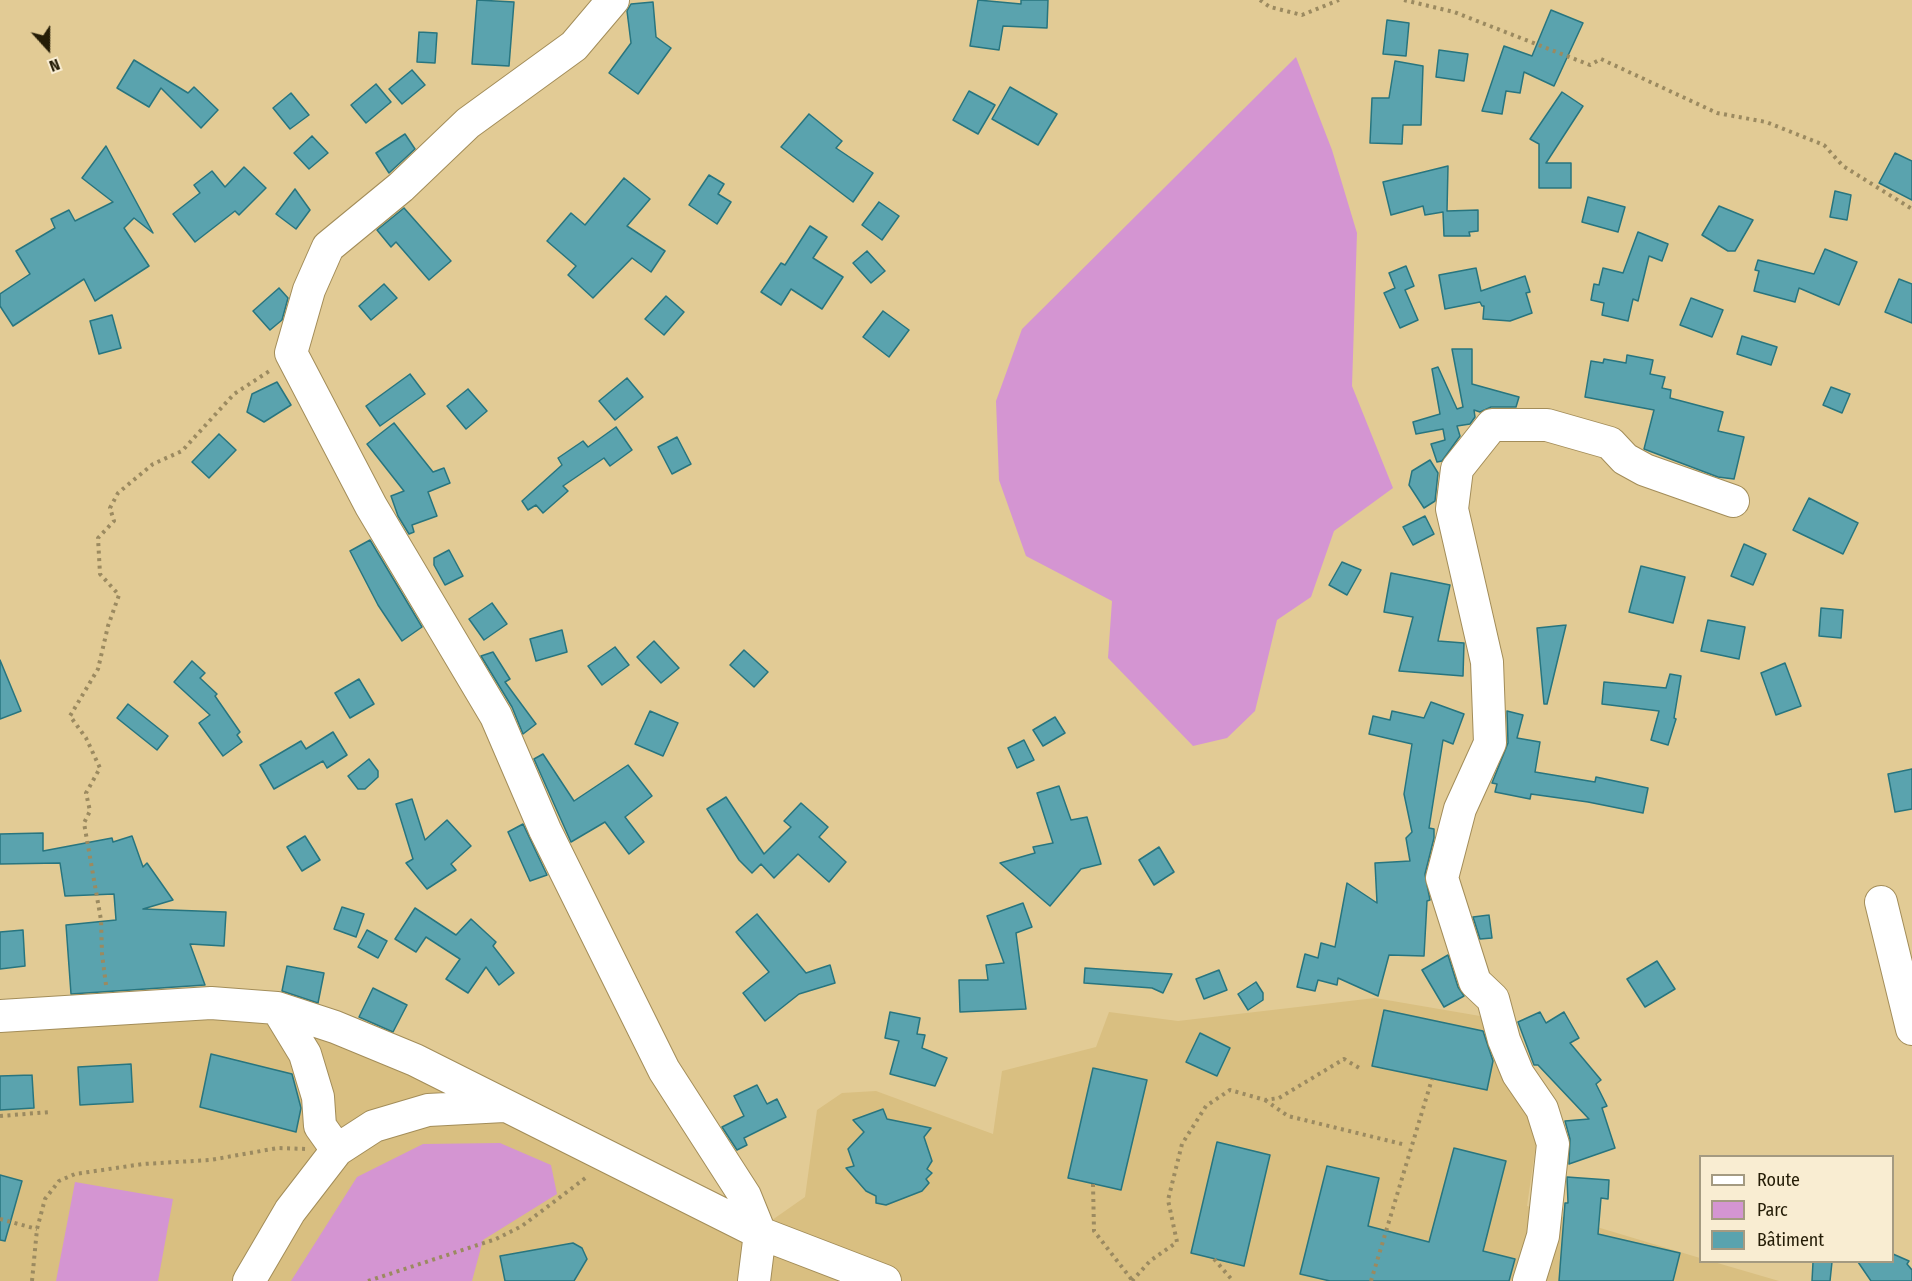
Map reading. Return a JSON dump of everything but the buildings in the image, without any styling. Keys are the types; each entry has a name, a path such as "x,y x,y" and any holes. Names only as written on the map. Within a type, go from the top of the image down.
{"street":[{"path":"613,0 574,46 468,123 401,188 328,247 309,290 291,353 371,506 496,716 545,830 664,1070 745,1196 760,1233 754,1281"},
{"path":"1529,1281 1543,1236 1553,1144 1542,1109 1518,1074 1503,1040 1493,999 1475,982 1442,878 1460,808 1490,743 1487,662 1452,509 1457,469 1492,425 1547,425 1610,443 1625,459 1645,470 1733,501"},
{"path":"1881,902 1912,1029"},
{"path":"0,1016 211,1003 277,1008 415,1060 760,1233 885,1281"},
{"path":"277,1008 304,1054 318,1097 320,1126 338,1150"},
{"path":"249,1281 290,1211 338,1150 374,1126 428,1110 505,1106"}],"path":[{"path":"1260,0 1270,7 1302,15 1339,0"},
{"path":"1404,0 1455,12 1590,65 1600,59 1717,113 1767,122 1824,145 1843,165 1912,209"},
{"path":"110,1009 102,954 101,920 84,823 90,811 86,794 100,768 86,738 70,717 98,669 108,626 119,596 100,574 98,538 114,521 110,508 118,493 153,464 182,451 234,394 266,372 295,361"},
{"path":"1265,1100 1279,1098 1344,1059 1361,1069"},
{"path":"1371,1281 1432,1079"},
{"path":"1094,1184 1094,1231 1132,1280 1150,1261 1177,1242 1168,1200 1182,1143 1206,1106 1230,1090 1265,1100 1288,1116 1406,1145"},
{"path":"0,1116 50,1112"},
{"path":"32,1281 38,1229 45,1199 58,1181 75,1174 143,1164 210,1160 278,1148 338,1150"},
{"path":"368,1281 496,1239 522,1226 610,1159"},
{"path":"0,1219 38,1229"},
{"path":"1214,1259 1233,1281"}],"shaded area":[{"path":"1375,998 1480,1016 1538,1130 1527,1206 1699,1258 1699,1263 1717,1263 1779,1281 0,1281 0,1023 213,1011 326,1037 447,1090 745,1239 805,1197 817,1110 842,1093 876,1091 993,1134 1002,1071 1096,1047 1109,1012 1178,1021"}],"green space":[{"path":"1296,57 1332,150 1357,233 1352,386 1393,488 1334,531 1311,597 1277,620 1255,711 1227,738 1193,746 1108,658 1112,601 1026,556 999,480 996,401 1022,329"},
{"path":"500,1143 551,1165 557,1194 483,1240 472,1281 291,1281 357,1177 423,1144"},
{"path":"75,1182 173,1199 158,1281 56,1281"}]}
